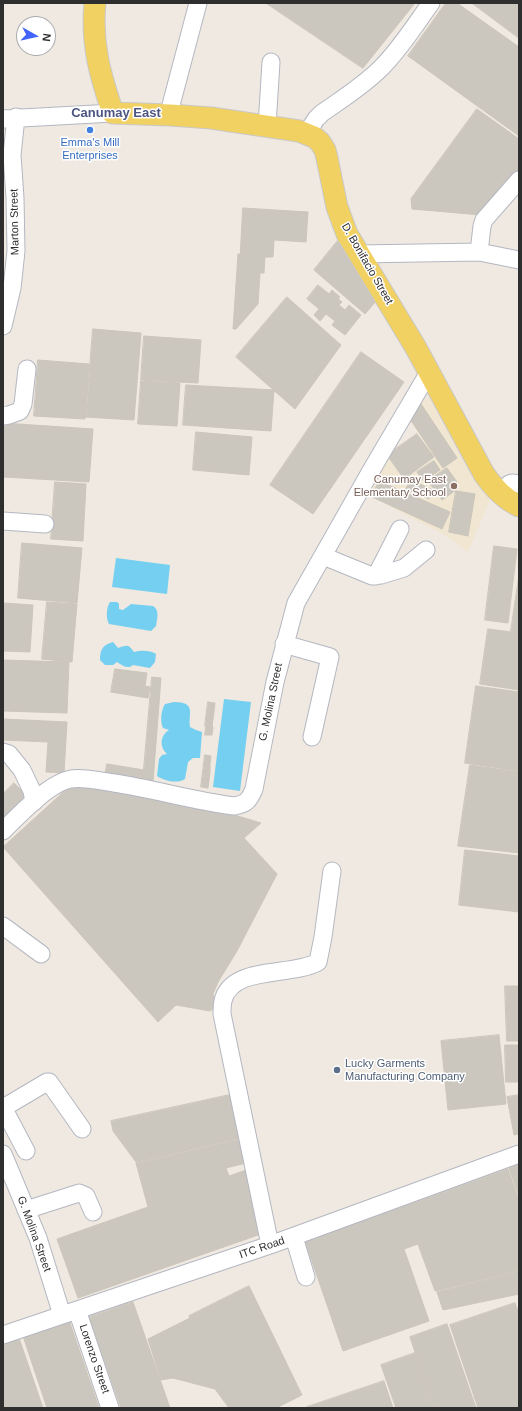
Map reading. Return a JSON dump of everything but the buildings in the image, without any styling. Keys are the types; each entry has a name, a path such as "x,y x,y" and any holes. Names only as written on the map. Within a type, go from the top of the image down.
{"main road":[{"path":"95,3 93,23 96,56 113,113 210,118 307,133"},
{"name":"D. Bonifacio Street","path":"307,133 320,142 324,150 340,218 347,234 404,327 484,474 493,487 514,496"}],"street":[{"path":"170,115 171,105 198,3"},
{"path":"307,133 322,113 371,78 381,68 391,57 431,3"},
{"path":"267,126 271,62"},
{"path":"10,118 113,113"},
{"name":"Marton Street","path":"3,326 7,294 16,251 15,198 10,118"},
{"path":"479,252 484,220 519,180"},
{"path":"359,254 479,252 519,260"},
{"path":"3,416 20,411 23,404 27,369"},
{"name":"G. Molina Street","path":"3,831 34,802 55,786 71,779 94,780 129,785 234,806 244,804 250,798 254,790 276,665 296,603 429,372"},
{"path":"3,521 46,524"},
{"path":"376,576 400,529"},
{"path":"323,556 361,572 381,576 404,568 426,550"},
{"path":"284,644 330,657 312,737"},
{"path":"3,752 9,754 22,770 32,791 34,802"},
{"path":"270,1245 222,1014 223,1001 227,991 238,981 248,976 299,969 318,962 332,871"},
{"path":"3,926 41,954"},
{"path":"26,1151 9,1111 47,1082 82,1129"},
{"name":"G. Molina Street","path":"3,1154 70,1313"},
{"name":"ITC Road","path":"3,1334 70,1313 294,1237 519,1154"},
{"path":"26,1210 79,1193 86,1196 93,1212"},
{"path":"294,1237 306,1277"},
{"name":"Lorenzo Street","path":"70,1313 110,1408"}],"shaded area":[{"name":"Canumay East Elementary School","path":"429,397 490,500 468,552 446,536 363,492 384,453 404,480 434,458 405,413"}],"water":[{"path":"116,558 170,565 167,594 112,587"},
{"path":"110,602 117,602 119,604 119,609 123,610 131,604 153,606 157,610 156,626 151,631 109,624 107,613"},
{"path":"113,642 118,648 128,646 134,652 145,651 154,653 156,654 155,662 150,668 133,665 127,667 117,662 113,665 105,665 100,660 101,650 104,646"},
{"path":"224,699 251,702 240,791 213,787"},
{"path":"174,702 189,706 190,727 202,732 200,758 193,758 188,762 185,779 175,782 157,776 159,759 162,755 167,754 162,745 162,738 169,730 163,728 161,723 162,713 165,704"}],"place":[{"name":"Emma's Mill Enterprises","path":"90,130"},
{"name":"Canumay East Elementary School","path":"454,486"},
{"name":"Lucky Garments Manufacturing Company","path":"337,1070"}],"district":[{"name":"Canumay East","path":"116,113"}]}
